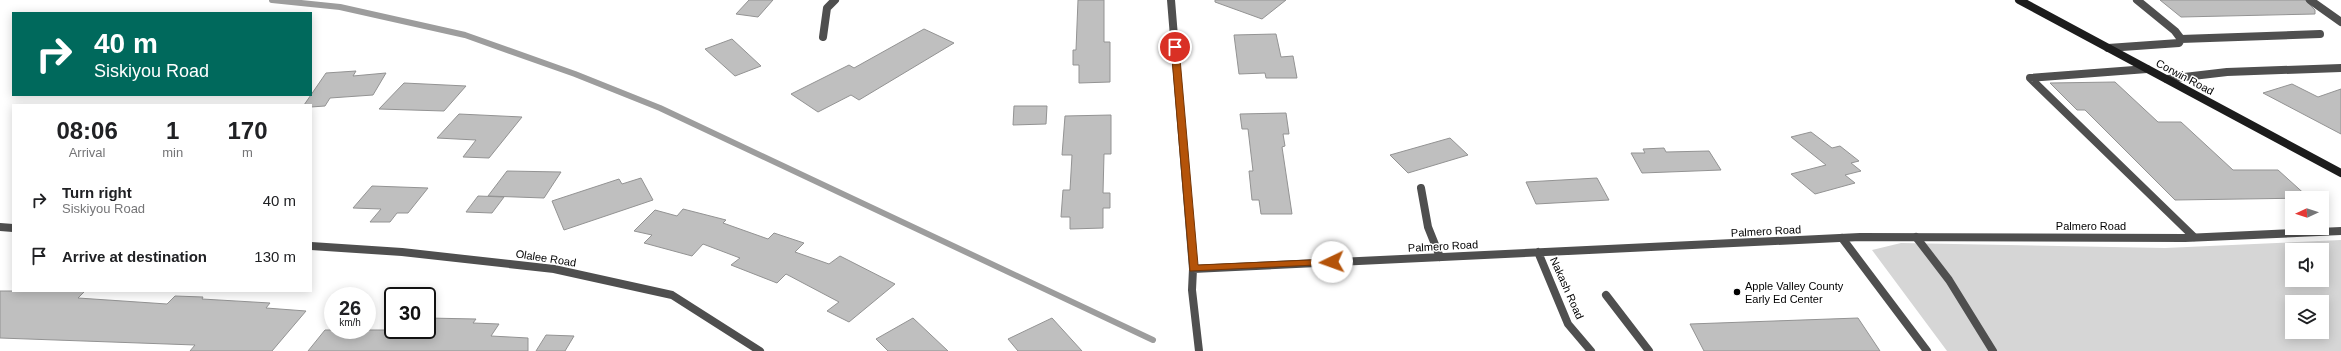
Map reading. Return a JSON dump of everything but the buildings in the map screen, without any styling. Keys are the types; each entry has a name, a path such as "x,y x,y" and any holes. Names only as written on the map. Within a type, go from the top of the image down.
{"main road":[{"name":"Corwin Road","path":"2019,0 2341,173"}],"street":[{"path":"823,38 827,8 835,0"},
{"path":"1171,0 1193,269 1192,290 1199,351"},
{"path":"2137,0 2175,31 2181,39"},
{"path":"2310,0 2341,22"},
{"path":"2108,48 2179,43 2181,39 2320,34"},
{"path":"2167,80 2227,72 2341,68"},
{"path":"2147,69 2030,78 2194,237"},
{"path":"1421,188 1428,227 1440,257"},
{"path":"0,227 12,228"},
{"name":"Palmero Road","path":"1193,269 1842,238 2194,237 2341,231"},
{"path":"1916,237 1949,280 1993,351"},
{"path":"1842,238 1928,351"},
{"name":"Olalee Road","path":"312,246 402,252 554,269 672,295 760,351"},
{"name":"Nakash Road","path":"1538,252 1568,324 1591,351"},
{"path":"1606,295 1649,351"}],"shaded area":[{"path":"2341,240 2341,351 1947,351 1872,250 1901,243 2165,248"}],"waterway":[{"path":"272,0 340,7 465,35 575,74 660,108 1153,340"}],"place":[{"name":"Apple Valley County Early Ed Center","path":"1737,292"}],"route":[{"path":"1175,47 1193,269 1332,262"}]}
